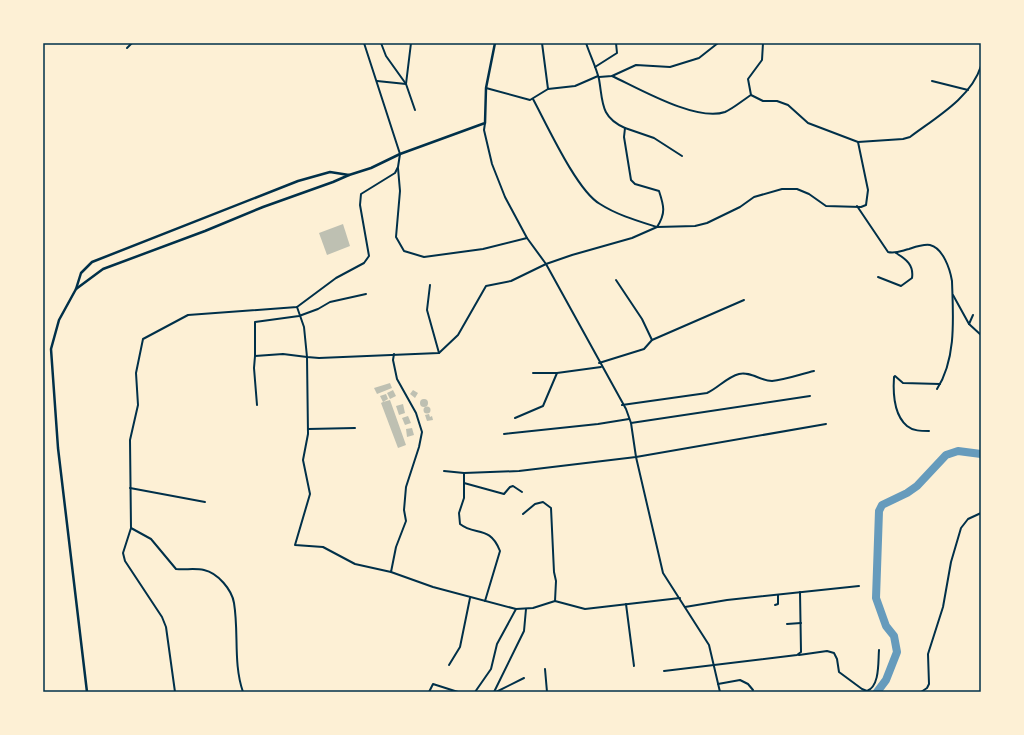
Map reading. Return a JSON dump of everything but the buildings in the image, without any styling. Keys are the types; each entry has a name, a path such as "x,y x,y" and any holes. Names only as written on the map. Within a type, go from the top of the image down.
{"street":[{"path":"127,48 132,43"},
{"path":"364,43 400,154 398,167 400,191 396,237 404,251 424,257 483,249 526,238"},
{"path":"381,43 386,56 406,84 415,110"},
{"path":"406,84 411,43"},
{"path":"496,43 486,88 484,130 492,164 505,197 526,238 546,264 629,419 636,457 663,572 709,645 720,692"},
{"path":"542,43 548,90"},
{"path":"586,43 598,77 605,112 615,123 654,138 682,156"},
{"path":"595,67 617,53 616,43"},
{"path":"486,88 533,99 548,90 575,86 598,77 612,76 636,65 670,67 699,58 718,43"},
{"path":"751,95 748,79 762,60 764,43"},
{"path":"751,95 763,101 777,101 788,104 808,123 858,142 907,139 945,111 968,90 981,66"},
{"path":"612,76 688,110 716,113 725,112 751,95"},
{"path":"377,81 406,84"},
{"path":"932,81 968,90"},
{"path":"533,99 571,170 590,197 599,204 657,227"},
{"path":"76,289 103,269 316,187 371,168 400,154 485,123"},
{"path":"625,128 624,137 630,180 635,184 659,191 664,206 664,213 657,227"},
{"path":"255,356 283,354 319,358 439,353 458,335 486,286 511,281 546,264 632,238 657,227 688,226 707,223 740,207 754,196 782,189 798,190 809,194 826,206 866,205 868,190 858,142"},
{"path":"175,692 166,627 162,617 125,561 123,553 131,528 130,440 138,405 136,373 143,339 188,315 297,308 336,278 364,263 368,256 360,205 361,194 395,172 398,167"},
{"path":"87,692 58,448 51,349 59,320 76,289 81,273 92,262 298,182 330,172 349,175"},
{"path":"857,206 888,252 896,252 917,246 930,245 940,251 950,272 952,294 952,339 949,359 937,389"},
{"path":"878,277 901,286 912,278 913,272 910,264 896,252"},
{"path":"616,280 642,319 652,340"},
{"path":"430,285 427,310 439,353"},
{"path":"257,405 254,368 255,322 299,316 318,309 330,302 366,294"},
{"path":"952,294 969,324 981,335"},
{"path":"599,363 644,349 652,340 744,300"},
{"path":"297,308 304,327 307,357 308,429 304,460 310,494 296,545 323,547 355,564 391,572 470,598 516,609 526,609 555,601 585,609 680,598"},
{"path":"969,324 974,315"},
{"path":"391,572 396,547 406,521 404,510 406,486 419,448 422,432 416,413 397,379 393,360 394,354"},
{"path":"533,373 557,373 601,367"},
{"path":"622,405 707,393 739,374 747,374 771,381 814,371"},
{"path":"515,418 543,406 557,373"},
{"path":"929,431 916,431 907,426 901,418 896,406 893,388 894,377 895,376 903,384 940,384"},
{"path":"630,423 810,396"},
{"path":"504,434 598,424 629,419"},
{"path":"444,471 464,473 520,471 636,457 826,424"},
{"path":"308,429 355,428"},
{"path":"464,473 464,498 460,513 460,524 465,528 476,530 491,536 500,550 485,602"},
{"path":"464,483 504,494 510,487 513,486 522,492"},
{"path":"130,488 206,502"},
{"path":"523,514 535,504 543,502 551,508 554,572 556,581 555,601"},
{"path":"921,692 927,688 928,684 928,654 943,606 951,562 961,528 968,518 981,513"},
{"path":"131,528 151,539 176,568 204,570 217,576 224,584 234,602 235,648 238,679 243,692"},
{"path":"685,607 859,586"},
{"path":"797,655 801,652 800,592"},
{"path":"775,605 778,604 778,595"},
{"path":"449,665 460,646 470,598"},
{"path":"626,604 634,666"},
{"path":"475,692 492,669 497,644 516,609"},
{"path":"495,692 524,631 526,609"},
{"path":"787,624 801,623"},
{"path":"664,671 827,651 834,653 838,659 839,672 867,691 874,686 879,650"},
{"path":"545,669 547,692"},
{"path":"495,692 524,678"},
{"path":"718,684 740,680 748,684 753,690"},
{"path":"429,692 432,684 458,692"}],"waterway":[{"path":"877,692 886,680 897,652 894,636 886,626 876,598 879,511 882,505 907,493 917,486 946,455 958,451 981,454"}]}
